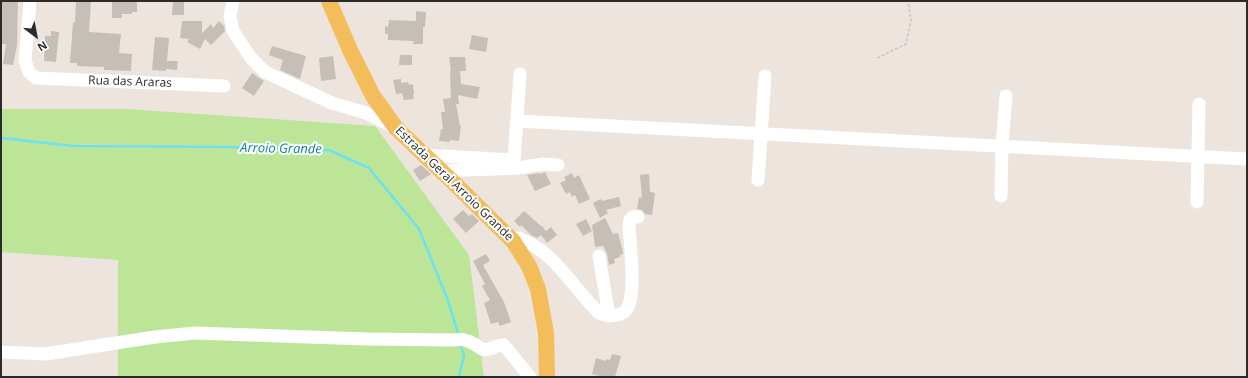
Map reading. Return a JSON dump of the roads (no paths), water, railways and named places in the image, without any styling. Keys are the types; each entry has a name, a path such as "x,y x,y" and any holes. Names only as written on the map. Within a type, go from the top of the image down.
{"main road":[{"name":"Estrada Geral Arroio Grande","path":"328,1 373,96 396,128 513,241 529,266 538,289 546,333 547,377"}],"street":[{"name":"Rua das Araras","path":"30,1 25,61 29,72 36,78 224,86"},
{"path":"233,1 230,16 233,31 251,58 265,72 332,103 366,113 396,128"},
{"path":"425,155 514,160 520,74"},
{"path":"758,180 765,76"},
{"path":"1001,196 1002,146 1006,96"},
{"path":"1197,202 1199,104"},
{"path":"517,121 1247,159"},
{"path":"442,171 518,168 543,164 558,165"},
{"path":"513,241 518,238 537,246 551,258 592,307 599,313 609,316 625,311 629,304 632,270 629,226 630,220 634,217 638,217"},
{"path":"599,256 609,316"},
{"path":"1,352 45,354 155,337 195,333 358,339 457,339 474,344 483,350 504,345 530,377"}],"waterway":[{"name":"Arroio Grande","path":"1,138 73,146 230,147 329,150 369,168 419,229 447,298 459,336"},
{"name":"Arroio Grande","path":"459,377 464,355 461,345"}]}
